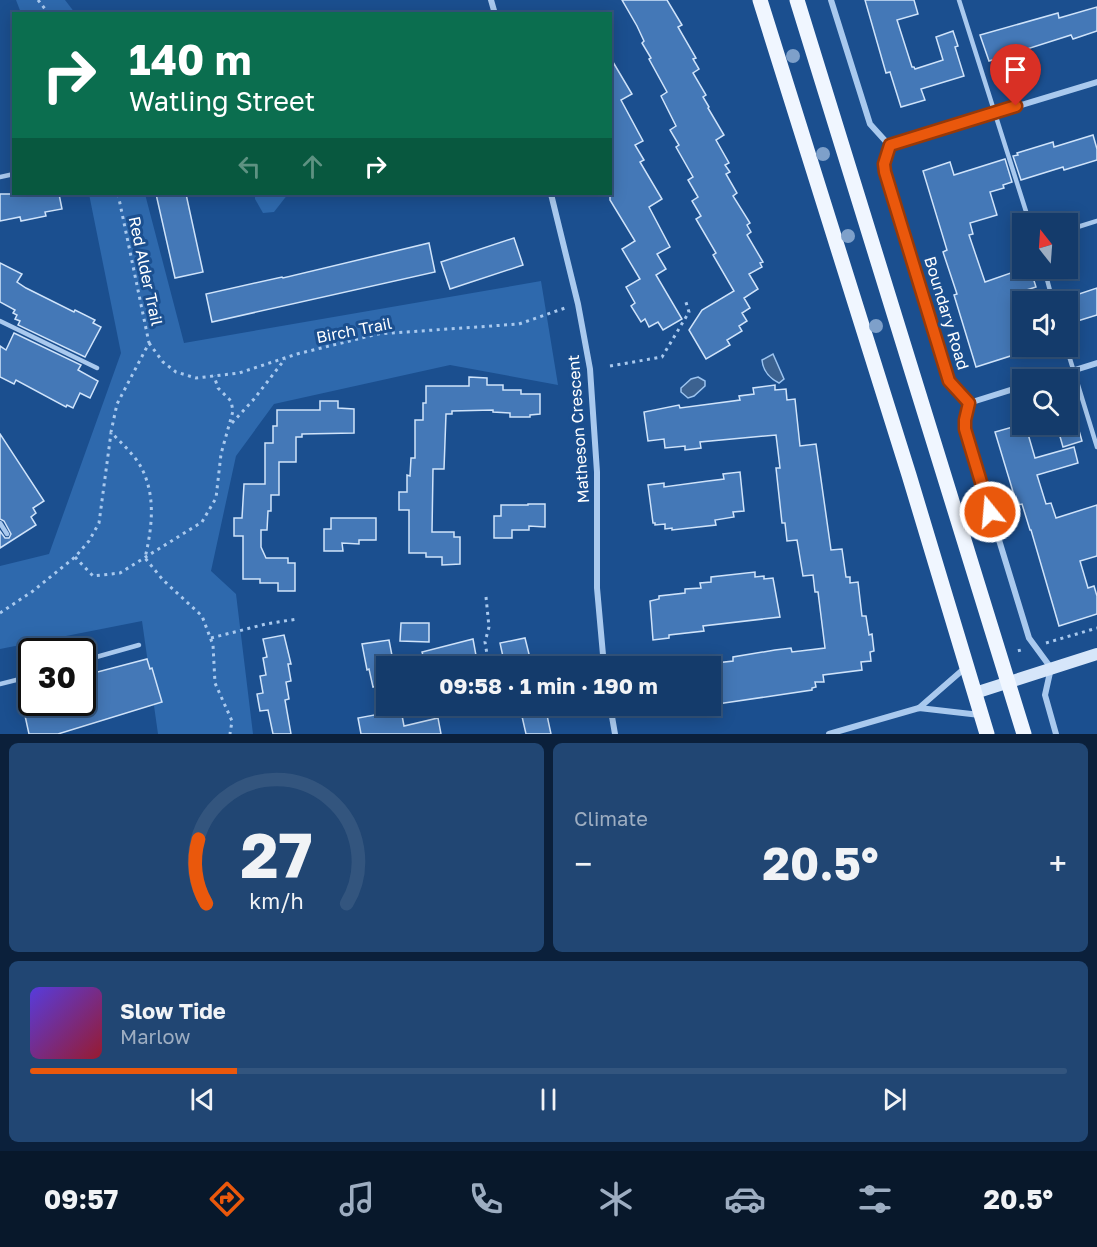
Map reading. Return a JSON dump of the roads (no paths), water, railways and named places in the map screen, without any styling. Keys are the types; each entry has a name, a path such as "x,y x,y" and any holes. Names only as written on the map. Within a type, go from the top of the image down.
{"main road":[{"path":"760,0 909,475 987,734"},
{"path":"797,0 1024,734"}],"street":[{"path":"831,0 870,124 890,145 1097,82"},
{"name":"Boundary Road","path":"890,145 884,164 885,172 942,359 949,381 969,403"},
{"name":"Matheson Crescent","path":"551,195 578,304 591,381 597,472 597,588 603,656"},
{"path":"1076,369 1097,363"},
{"path":"1012,389 969,403 965,429 1029,638 1051,668"},
{"path":"975,693 1097,654"},
{"path":"919,708 967,666"},
{"path":"1051,668 1044,695 1056,734"},
{"path":"829,734 919,708 982,715"},
{"path":"612,716 615,734"}],"lane":[{"path":"959,0 1027,213"},
{"path":"1078,227 1097,221"},
{"path":"0,321 97,368"},
{"path":"1078,386 1097,447"},
{"path":"0,523 7,534"},
{"path":"96,657 139,645"},
{"path":"0,684 18,680"}]}
